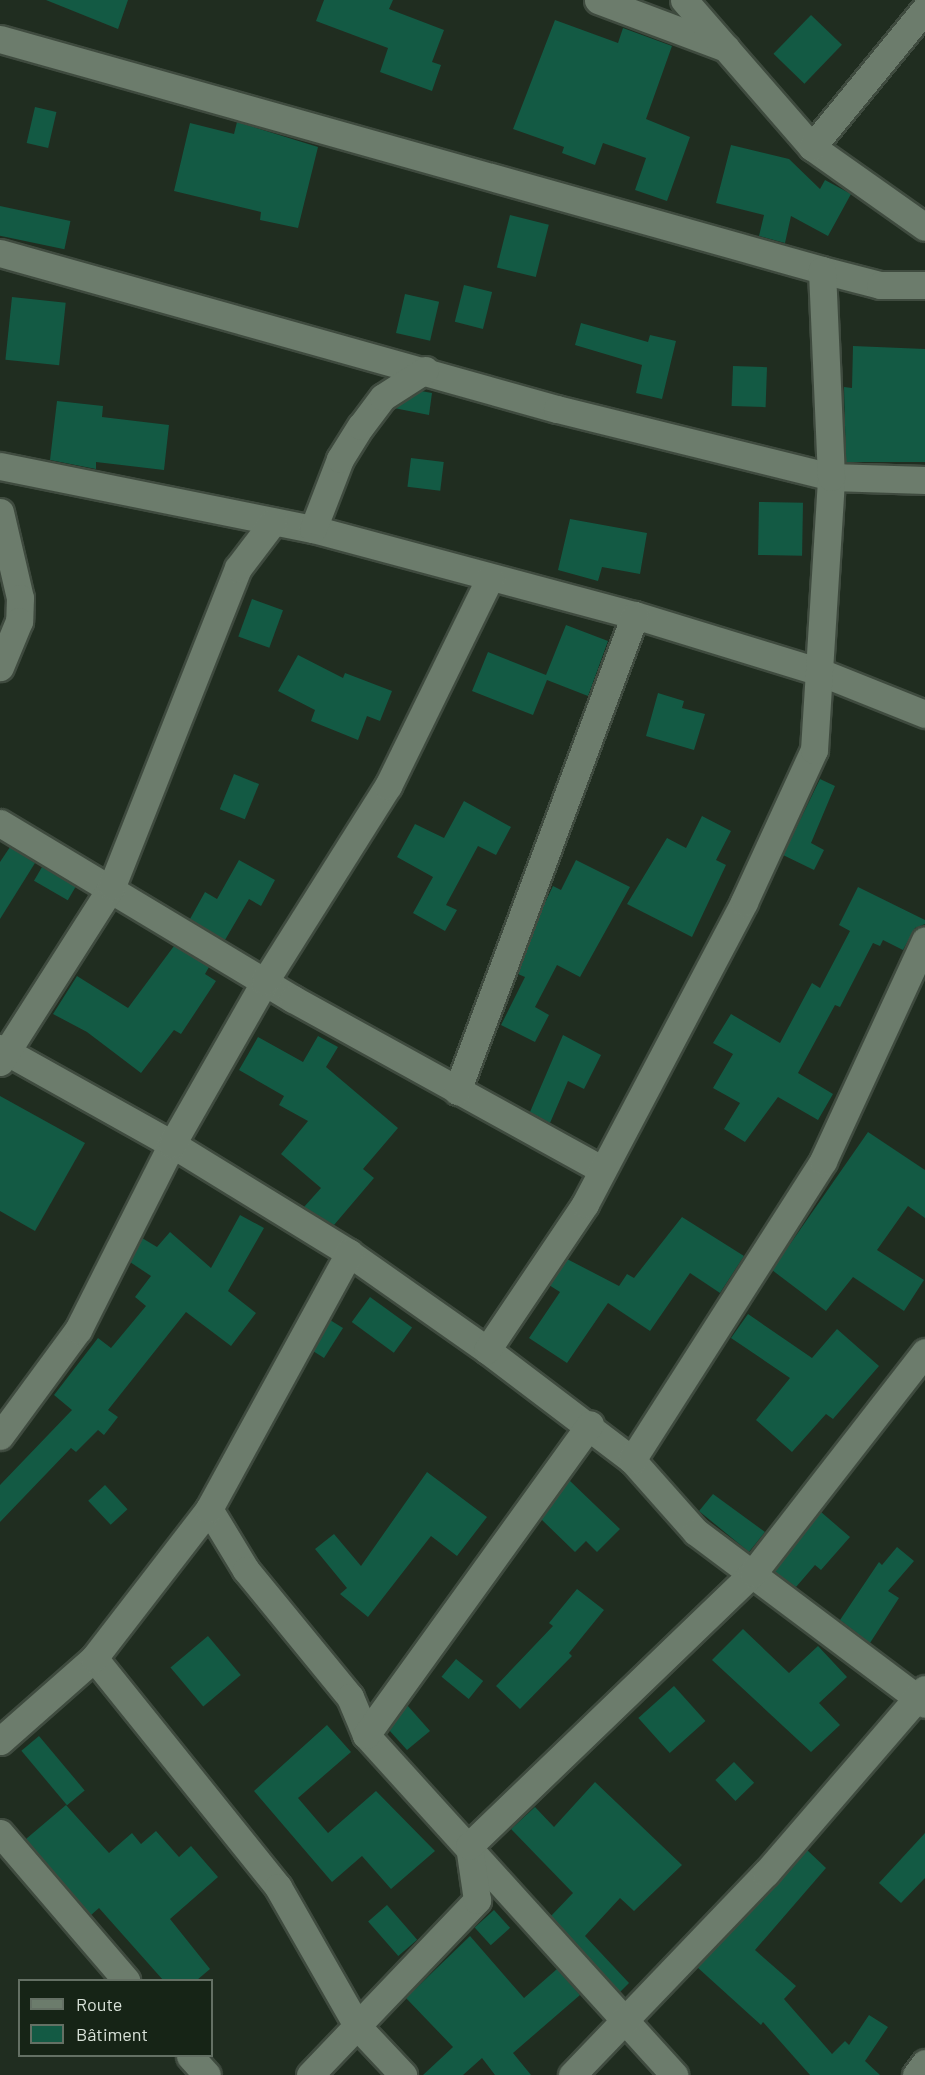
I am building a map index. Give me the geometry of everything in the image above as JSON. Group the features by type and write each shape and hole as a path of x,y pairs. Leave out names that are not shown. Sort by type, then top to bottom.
{"street":[{"path":"598,0 733,51"},
{"path":"684,0 733,51 812,147 925,227"},
{"path":"812,147 925,9"},
{"path":"0,39 822,270 880,285 925,285"},
{"path":"0,253 425,370 557,409 831,477 925,480"},
{"path":"487,1350 585,1204 744,902 814,750 831,477 822,270"},
{"path":"313,529 340,459 361,426 383,397 425,370"},
{"path":"0,466 313,529 635,615 820,672 925,714"},
{"path":"0,512 20,598 19,621 0,667"},
{"path":"273,522 238,568 112,886 2,1054 172,1144 349,1253 590,1424 632,1460 696,1532 923,1697 766,1873 572,2075"},
{"path":"0,1436 78,1330 172,1144 265,981 388,786 490,578"},
{"path":"457,1091 635,615"},
{"path":"0,823 112,886 265,981 457,1091 602,1168"},
{"path":"632,1460 823,1161 925,940"},
{"path":"0,1741 94,1658 209,1509 349,1253"},
{"path":"469,1846 753,1573 925,1352"},
{"path":"366,1736 590,1424"},
{"path":"209,1509 246,1570 350,1697 366,1736 469,1846 622,2022 674,2075"},
{"path":"94,1658 278,1887 358,2027 403,2075"},
{"path":"0,1833 125,1979"},
{"path":"310,2075 477,1900 469,1846"},
{"path":"192,2057 207,2075"},
{"path":"916,2075 925,2063"}],"building":[{"path":"46,0 128,0 118,29"},
{"path":"324,0 393,0 389,9 444,30 432,62 441,65 432,91 380,72 388,48 316,21"},
{"path":"811,15 842,45 804,84 773,54"},
{"path":"555,20 618,43 623,28 672,46 646,119 690,137 667,201 635,190 646,158 603,143 595,165 562,153 564,147 513,129"},
{"path":"35,107 56,112 48,148 27,143"},
{"path":"237,122 318,147 298,228 260,220 261,212 174,191 190,123 234,134"},
{"path":"731,145 789,159 820,189 825,180 851,194 828,236 791,216 785,243 759,236 764,215 716,203"},
{"path":"0,206 70,221 64,249 0,236"},
{"path":"510,215 549,225 536,277 497,267"},
{"path":"464,285 492,292 483,329 455,322"},
{"path":"405,294 439,302 430,341 396,333"},
{"path":"12,297 66,303 59,365 5,360"},
{"path":"581,323 648,342 650,335 676,341 662,399 636,393 642,365 575,345"},
{"path":"853,346 925,349 925,462 846,462 844,387 852,388"},
{"path":"733,366 767,367 766,407 732,406"},
{"path":"421,391 432,393 429,415 394,408"},
{"path":"57,401 103,406 102,417 169,425 164,470 96,462 96,469 50,460"},
{"path":"411,458 444,462 440,491 407,487"},
{"path":"759,502 803,503 802,556 758,555"},
{"path":"570,519 647,533 640,574 602,567 598,581 558,570"},
{"path":"252,599 283,610 269,648 238,637"},
{"path":"566,625 608,641 588,696 547,680 533,715 472,691 488,652 546,675"},
{"path":"298,655 343,678 345,673 392,691 380,721 367,716 358,740 311,721 315,710 278,691"},
{"path":"658,693 684,701 682,708 705,714 694,750 646,736"},
{"path":"234,774 259,784 245,819 220,809"},
{"path":"820,779 835,786 811,843 824,850 814,870 783,855"},
{"path":"464,801 511,827 496,855 478,846 446,905 457,910 445,931 413,913 433,877 397,857 415,824 444,838"},
{"path":"702,816 731,831 716,860 726,865 692,937 627,904 667,838 686,848"},
{"path":"10,847 35,863 0,919 0,862"},
{"path":"239,860 275,880 261,906 249,899 225,940 190,919 205,892 217,899"},
{"path":"576,860 630,887 580,977 557,965 535,1007 549,1015 535,1042 501,1025 525,977 518,974 542,909 553,886 561,890"},
{"path":"42,867 76,886 68,900 34,881"},
{"path":"858,887 925,920 925,924 915,928 903,950 883,940 880,946 873,943 840,1007 835,1005 798,1073 833,1094 818,1120 778,1097 745,1142 724,1129 740,1103 713,1088 733,1054 713,1043 731,1014 780,1043 812,983 820,988 850,931 839,925"},
{"path":"174,946 209,967 205,974 216,981 181,1034 174,1030 141,1073 87,1032 53,1014 77,976 128,1008"},
{"path":"563,1035 601,1055 584,1089 568,1081 550,1123 530,1112"},
{"path":"318,1036 338,1047 326,1067 398,1128 363,1169 374,1178 334,1225 304,1207 321,1188 281,1154 308,1121 279,1105 284,1096 239,1070 258,1037 303,1062"},
{"path":"0,1096 85,1143 35,1231 0,1211"},
{"path":"868,1132 925,1170 925,1218 908,1206 877,1250 924,1280 904,1311 853,1277 826,1311 772,1270"},
{"path":"240,1215 264,1228 228,1291 256,1313 231,1346 186,1312 108,1410 118,1417 104,1435 98,1430 76,1452 71,1448 0,1522 0,1485 72,1410 54,1395 98,1338 111,1348 146,1306 135,1297 151,1276 130,1262 142,1238 157,1247 170,1232 211,1268"},
{"path":"682,1217 744,1256 720,1293 690,1273 650,1331 608,1303 567,1363 529,1338 560,1292 549,1285 567,1259 619,1286 627,1274 634,1278"},
{"path":"370,1297 412,1328 394,1353 352,1322"},
{"path":"748,1314 812,1358 837,1329 879,1366 833,1419 826,1414 792,1452 756,1420 790,1378 731,1338"},
{"path":"330,1320 343,1328 324,1358 313,1351"},
{"path":"427,1472 487,1517 457,1556 431,1536 368,1617 340,1594 347,1588 315,1549 334,1534 361,1566"},
{"path":"569,1480 620,1529 597,1552 586,1541 575,1552 541,1519"},
{"path":"105,1485 128,1509 111,1525 88,1501"},
{"path":"713,1494 765,1532 749,1552 699,1511"},
{"path":"821,1512 850,1537 821,1570 815,1565 796,1587 774,1571"},
{"path":"897,1547 914,1561 888,1591 899,1598 870,1643 840,1620 879,1562 882,1565"},
{"path":"577,1589 604,1610 569,1653 572,1656 520,1709 496,1686 553,1626 549,1623"},
{"path":"743,1629 789,1673 818,1646 847,1677 819,1703 840,1725 811,1752 712,1660"},
{"path":"208,1636 241,1675 203,1707 170,1667"},
{"path":"456,1659 483,1681 469,1699 442,1677"},
{"path":"674,1686 705,1721 670,1753 638,1718"},
{"path":"407,1705 430,1731 407,1750 389,1730"},
{"path":"327,1725 351,1752 298,1798 328,1833 376,1791 435,1851 391,1889 362,1856 332,1882 254,1791"},
{"path":"39,1736 85,1790 67,1805 21,1751"},
{"path":"734,1762 754,1783 735,1801 715,1780"},
{"path":"595,1782 682,1865 634,1911 620,1898 585,1936 629,1983 620,1992 551,1916 573,1893 511,1829 535,1807 554,1827"},
{"path":"66,1805 109,1853 132,1833 141,1844 156,1831 179,1857 191,1846 218,1877 170,1919 210,1969 198,1979 162,1979 99,1908 91,1915 26,1839"},
{"path":"925,1833 925,1878 901,1903 879,1883"},
{"path":"807,1850 826,1868 755,1950 796,1986 784,1999 832,2054 845,2041 849,2045 869,2015 888,2027 865,2061 880,2075 810,2075 763,2022 761,2025 697,1967"},
{"path":"387,1905 417,1940 398,1956 368,1921"},
{"path":"494,1910 510,1928 491,1945 475,1927"},
{"path":"470,1936 524,1998 557,1969 580,1995 513,2053 531,2075 495,2075 482,2058 463,2075 423,2075 453,2047 406,1998"}]}
